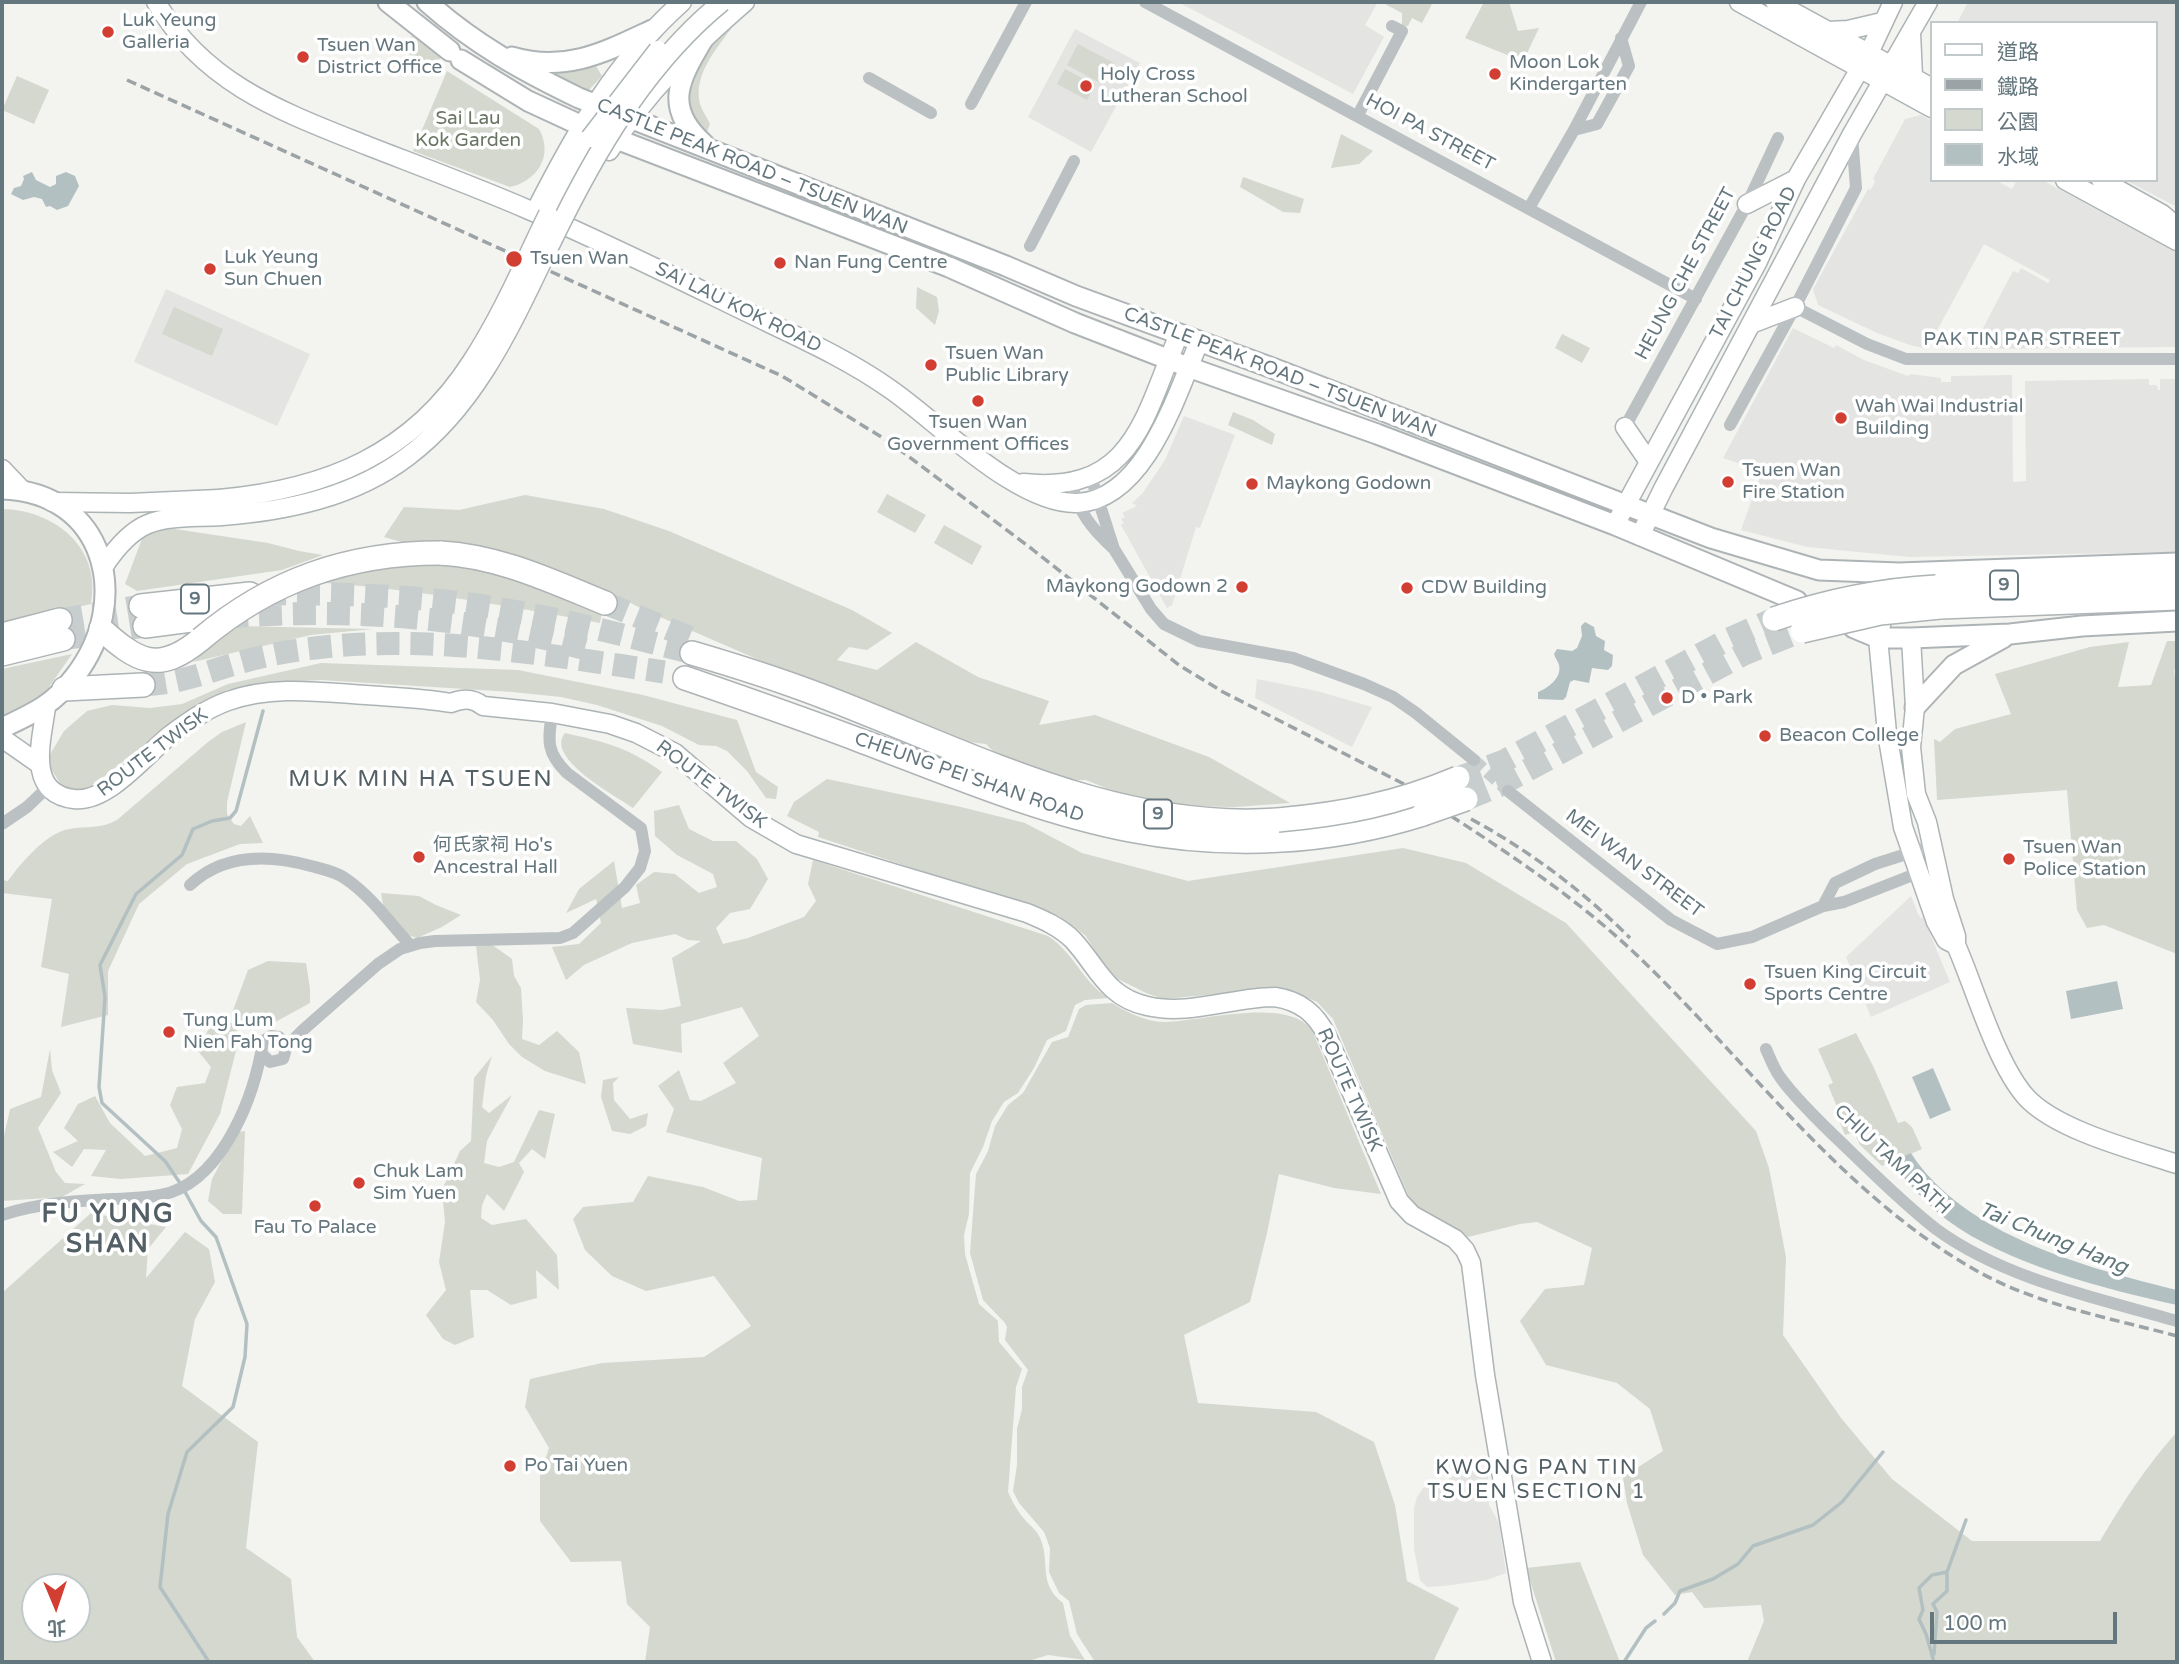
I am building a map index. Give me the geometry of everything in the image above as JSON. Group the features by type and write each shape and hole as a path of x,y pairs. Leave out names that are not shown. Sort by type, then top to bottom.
{"highway":[{"path":"101,629 123,649 147,660 177,656 248,605 315,572 371,557 440,553 477,556 506,564 605,603"},
{"name":"9","path":"1802,631 1861,616 1910,609 2072,593 2177,578"},
{"name":"9","path":"1774,619 1831,602 1895,590 2177,598"},
{"name":"9","path":"215,617 143,616 250,594"},
{"path":"2,635 61,629 2,654"},
{"name":"CHEUNG PEI SHAN ROAD","path":"685,678 1034,804 1112,826 1154,834 1227,842 1321,837 1399,821 1462,788 1413,796 1357,810 1278,820 1228,821 1169,816 1076,794 694,647"},
{"path":"64,689 144,685"}],"main road":[{"name":"SAI LAU KOK ROAD","path":"156,2 186,44 251,96 326,129 535,212 806,340 892,390 991,469 1039,496 1076,503 1099,498 1142,464 1199,342"},
{"name":"CASTLE PEAK ROAD – TSUEN WAN","path":"388,2 456,56 528,101 580,125 949,267 1075,323 1188,367 1377,434 1615,525 1797,601"},
{"name":"CASTLE PEAK ROAD – TSUEN WAN","path":"427,2 488,50 524,71 594,104 1076,296 1728,544 1819,570 1925,575 2177,564"},
{"path":"104,566 122,541 143,525 221,508 332,476 384,450 431,412 454,387 481,348 548,214 590,138 641,69 674,31 705,2"},
{"path":"52,502 273,510 326,498 354,488 407,457 467,396 503,341 568,210 609,135 682,38 722,2"},
{"path":"568,228 631,119 665,77 705,36 745,2"},
{"path":"1739,2 1839,39 1882,22"},
{"path":"1775,2 1839,39 1864,61 1878,88 1909,85 1930,88"},
{"name":"TAI CHUNG ROAD","path":"1615,525 1757,263 1796,179 1864,61 1893,2"},
{"name":"TAI CHUNG ROAD","path":"1640,536 1852,134 1928,2"},
{"path":"535,212 580,125 594,104 652,30 676,8"},
{"path":"676,8 672,21 689,37 705,36"},
{"path":"488,50 522,60 556,64 607,51 652,30"},
{"path":"1909,85 1911,33"},
{"path":"705,36 686,68 677,97 682,118 690,130 710,149"},
{"path":"1864,61 1891,65 1930,106"},
{"path":"1747,204 1796,179"},
{"path":"2069,182 2177,241"},
{"path":"2105,182 2169,217 2177,227"},
{"path":"1751,324 1788,310"},
{"name":"SAI LAU KOK ROAD","path":"1017,482 1048,485 1072,483 1111,466 1133,440 1179,334"},
{"path":"1625,427 1649,462"},
{"path":"2,468 23,491"},
{"path":"2,489 23,491 52,502 81,523 92,538 104,566 105,603 101,629 87,659 64,689 46,707 2,728"},
{"path":"1819,570 1852,588"},
{"path":"1854,628 1885,629 1911,638 2011,634 2082,626 2177,621"},
{"path":"1885,629 1889,748 1903,827 1921,849 1944,899 1956,936 1956,945 2012,1078 2027,1098 2043,1111 2084,1132 2177,1164"},
{"path":"1915,708 1954,665 2011,634"},
{"path":"1911,638 1915,708 1911,747 1916,794 1927,822 1918,873 1945,940 1956,945"},
{"name":"ROUTE TWISK","path":"48,787 61,796 72,799 93,797 112,786 200,713 259,693 294,690 451,703 460,699 476,700 483,706 552,713 610,724 658,743 683,759 751,818 796,844 1044,920 1072,940 1111,988 1138,1004 1173,1009 1275,998 1297,1003 1314,1015 1327,1037 1395,1195 1412,1215 1455,1239 1468,1257 1523,1602 1542,1662"},
{"path":"46,707 39,764 48,787"},
{"path":"2,738 39,764"}],"street":[{"path":"971,104 1026,2"},
{"name":"HOI PA STREET","path":"1145,2 1696,299"},
{"path":"1529,208 1574,130 1641,2"},
{"path":"1358,115 1402,31 1392,26"},
{"path":"1574,130 1597,124 1629,66 1621,38"},
{"path":"869,78 931,113"},
{"path":"1730,425 1788,310 1856,188 1852,134"},
{"name":"HEUNG CHE STREET","path":"1625,427 1747,204 1778,138"},
{"path":"1030,246 1074,161"},
{"name":"PAK TIN PAR STREET","path":"1788,310 1906,359 2177,359"},
{"path":"1091,477 1114,549"},
{"path":"1072,483 1076,503 1095,531 1114,549 1151,609 1171,628 1199,641 1293,658 1364,684 1416,713 1474,760"},
{"path":"285,1043 384,958 410,945 569,936 625,887 640,868 645,851 641,828 557,763 549,743 552,713"},
{"path":"2,824 27,807 48,787"},
{"name":"MEI WAN STREET","path":"1508,791 1671,920 1717,944 1752,937 1824,906 1844,902 1918,873"},
{"path":"1824,906 1835,883 1868,867 1921,849"},
{"path":"190,885 202,874 239,859 264,858 300,863 345,877 410,945"},
{"path":"2,1215 38,1205 159,1195 182,1187 202,1173 230,1138 256,1078 261,1044 267,1038 275,1036 285,1043"},
{"path":"256,1078 286,1055 285,1043"},
{"name":"CHIU TAM PATH","path":"1766,1049 1780,1077 1821,1123 1896,1196 1937,1229 1969,1250 2054,1286 2177,1321"},
{"path":"261,1053 266,1060 275,1062"}],"shaded area":[{"path":"1178,2 1378,2 1365,25 1384,37 1353,94"},
{"path":"1968,2 2177,2 2177,207 2129,182 2158,182 2158,21 1958,21"},
{"name":"Holy Cross Lutheran School","path":"1075,29 1140,63 1091,152 1028,117"},
{"path":"1921,115 1930,120 1930,182 1999,182 2012,189 2016,182 2046,182 2177,253 2177,347 1972,349 2013,271 2018,273 2021,268 2048,283 2050,280 1984,244 1927,349 1877,333 1818,305 1813,289 1868,189 1873,186 1873,179 1905,119"},
{"path":"166,289 310,354 277,426 134,362"},
{"path":"1793,328 1834,348 1836,345 1864,360 1908,376 1910,374 1941,378 1941,382 1951,382 1951,376 2012,375 2013,482 2026,481 2025,381 2149,379 2149,385 2157,385 2160,390 2160,379 2177,379 2177,552 1909,557 1807,547 1741,530 1762,471 1723,458"},
{"path":"1184,416 1235,435 1200,528 1196,527 1172,605 1167,608 1121,525 1124,523 1121,519 1125,517 1122,513 1137,506 1132,503 1142,494 1165,460"},
{"path":"1257,679 1317,691 1372,707 1352,747 1255,698"},
{"path":"1911,896 1918,914 1923,917 1950,982 1871,1017 1846,957"},
{"path":"1479,1469 1489,1471 1489,1505 1499,1523 1506,1573 1487,1580 1427,1587 1420,1580 1414,1549 1414,1508 1417,1497 1423,1488 1434,1483 1459,1473"}],"green space":[{"path":"1381,2 1433,2 1422,23 1412,18 1408,26 1402,26 1402,13"},
{"path":"1484,2 1509,2 1518,31 1539,28 1522,64 1465,38"},
{"path":"738,19 710,58 700,81 700,104 710,124 706,134 685,109 690,71 724,31"},
{"path":"412,36 442,56 435,65 397,49"},
{"path":"1078,44 1114,63 1102,84 1067,65"},
{"path":"595,64 602,76 587,92 549,75"},
{"path":"1065,69 1095,85 1087,100 1057,84"},
{"name":"Sai Lau Kok Garden","path":"447,71 539,129 545,149 544,158 528,179 510,187 413,151"},
{"path":"17,76 49,90 34,124 2,110"},
{"path":"1341,134 1373,151 1359,164 1331,168"},
{"path":"1243,177 1304,199 1300,213 1283,212 1240,187"},
{"path":"917,287 937,297 939,311 935,325 916,308"},
{"path":"174,307 223,329 212,356 162,334"},
{"path":"1562,334 1590,348 1582,363 1555,348"},
{"path":"1233,412 1253,420 1275,434 1272,445 1228,425"},
{"path":"887,494 926,515 915,533 877,512"},
{"path":"525,495 604,509 669,531 852,610 892,633 867,650 849,647 837,660 877,670 916,642 978,677 1049,701 1039,725 1095,715 1209,757 1290,803 1235,807 1179,806 1137,801 1086,780 1063,780 999,757 986,744 959,741 934,728 906,728 805,680 644,610 601,587 469,547 405,543 384,537 404,507 459,510"},
{"path":"2,509 40,516 70,536 82,550 89,566 93,584 91,604 2,624"},
{"path":"944,525 982,546 972,565 934,543"},
{"path":"168,528 268,543 323,555 282,570 137,591 125,584 143,536"},
{"path":"401,565 483,569 603,606 600,623 422,593 314,582 338,574"},
{"path":"234,626 373,629 311,635 193,662"},
{"path":"2167,641 2177,641 2177,670 2174,670 2177,692 2177,954 2104,925 2087,928 2077,910 2067,790 1937,800 1934,739 1940,742 1955,729 2011,714 1995,674 2090,647 2129,642 2118,687 2151,685"},
{"path":"72,654 45,693 31,706 2,721 2,669"},
{"path":"321,663 518,670 643,695 737,720 756,772 778,787 776,799 766,798 747,771 727,751 716,746 699,745 662,726 597,705 561,697 512,692 321,680 262,683 227,690 180,717 87,790 63,788 46,761 64,731 87,711 112,705 150,708 182,704 228,684"},
{"path":"246,722 227,802 227,814 234,824 241,826 250,816 263,843 240,844 187,864 139,904 108,971 108,1015 61,1027 69,974 41,967 52,899 2,893 2,880 8,881 35,850 52,836 69,829 100,826 117,820 208,742 222,732"},
{"path":"565,733 616,747 662,772 633,808 598,786 573,765 564,754 561,743"},
{"path":"827,779 1025,823 1082,853 1188,881 1403,848 1466,863 1566,923 1756,1131 1769,1168 1786,1257 1783,1335 1841,1418 1892,1479 1972,1541 2100,1541 2136,1484 2177,1432 2177,1662 1747,1662 1764,1621 1761,1605 1704,1608 1692,1592 1675,1595 1643,1555 1627,1503 1623,1477 1663,1451 1650,1409 1617,1383 1546,1365 1520,1321 1545,1289 1584,1285 1592,1248 1537,1222 1468,1237 1422,1214 1409,1197 1333,1019 1317,1002 1296,993 1262,990 1163,999 1146,993 1118,979 1104,965 1085,935 1059,916 818,837 819,832 787,816 794,802"},
{"path":"679,805 689,829 713,841 736,841 757,859 768,879 750,909 730,913 716,928 723,944 748,938 804,917 816,901 808,884 813,860 1048,936 1108,998 1085,1000 1075,1005 1066,1031 1047,1040 1018,1093 1004,1102 992,1121 970,1173 969,1214 964,1235 965,1254 979,1304 998,1321 999,1342 1022,1369 1016,1387 1008,1492 1018,1511 1040,1538 1047,1580 1050,1588 1063,1603 1070,1636 1085,1660 1048,1655 1025,1662 645,1662 650,1627 627,1604 621,1561 571,1562 540,1521 540,1476 549,1448 525,1407 530,1379 602,1363 704,1357 751,1326 714,1276 646,1291 612,1276 585,1250 573,1219 583,1207 633,1202 648,1176 703,1187 739,1201 757,1200 762,1158 666,1132 674,1109 658,1086 679,1070 690,1100 701,1101 736,1083 723,1063 759,1036 742,1007 681,1024 682,1053 633,1044 626,1008 662,1010 681,1006 672,958 701,941 688,940 675,934 632,943 584,965 566,980 552,947 579,944 601,923 596,899 566,913 579,889 614,861 622,908 640,903 636,885 654,872 675,874 699,893 717,887 713,874 677,855 655,836 654,811"},
{"path":"381,893 419,896 461,915 417,938 387,928"},
{"path":"491,944 512,959 514,976 521,988 522,1039 539,1045 557,1031 579,1052 586,1084 545,1071 522,1057 476,1002 480,980 476,945"},
{"path":"268,961 306,963 310,1003 266,1027 250,1027 232,1013 248,970"},
{"path":"1112,1003 1137,1016 1157,1022 1242,1013 1283,1014 1300,1020 1312,1030 1381,1194 1334,1188 1279,1174 1250,1302 1184,1335 1198,1403 1316,1412 1374,1442 1395,1505 1407,1581 1459,1608 1433,1662 1095,1662 1077,1634 1069,1601 1059,1593 1049,1572 1050,1548 1044,1532 1019,1503 1013,1491 1022,1387 1028,1370 1005,1340 1005,1323 983,1300 970,1253 976,1174 988,1151 995,1126 1008,1105 1023,1093 1052,1042 1068,1037 1079,1009 1086,1005"},
{"path":"230,1021 240,1035 220,1114 188,1174 121,1179 91,1176 106,1150 84,1149 72,1167 53,1152 78,1141 64,1128 78,1104 95,1096 110,1123 145,1156 177,1148 182,1129 170,1105 177,1087 205,1083 211,1067 198,1051 209,1028"},
{"path":"1856,1033 1898,1123 1905,1121 1912,1127 1922,1149 1882,1166 1860,1145 1854,1132 1845,1135 1828,1085 1833,1083 1818,1049"},
{"path":"50,1049 52,1070 61,1093 38,1128 56,1172 65,1183 85,1184 62,1197 2,1201 2,1138 10,1109 41,1097"},
{"path":"492,1056 482,1107 489,1113 512,1095 487,1141 484,1163 499,1167 514,1162 539,1110 555,1114 545,1159 532,1149 519,1163 524,1172 504,1211 487,1194 482,1205 481,1218 492,1225 526,1219 557,1255 559,1290 536,1270 537,1298 511,1305 487,1290 470,1290 474,1337 455,1345 443,1339 426,1315 446,1290 439,1262 445,1222 442,1190 460,1151 471,1141 474,1078"},
{"path":"619,1077 613,1083 614,1100 630,1119 648,1113 646,1126 630,1134 612,1131 601,1097 603,1080"},
{"path":"245,1131 242,1214 223,1214 208,1201 212,1179 237,1132"},
{"path":"91,1213 166,1227 148,1249 146,1278 185,1232 209,1249 215,1282 195,1319 182,1386 258,1442 246,1548 291,1579 297,1637 315,1662 2,1662 2,1293"},
{"path":"1580,1562 1620,1662 1556,1662 1526,1568"}],"water":[{"path":"32,172 36,180 50,187 56,184 56,176 66,172 75,176 79,186 68,206 57,210 46,207 42,199 34,197 23,200 11,194 14,188 21,186 23,176"},
{"path":"1585,622 1594,627 1596,636 1605,641 1604,650 1613,655 1612,666 1608,670 1592,668 1589,683 1574,680 1570,682 1563,700 1538,699 1538,692 1550,685 1558,674 1559,665 1554,654 1557,649 1572,651 1577,648 1582,636 1581,626"},
{"path":"2117,981 2123,1009 2071,1019 2066,991"},
{"path":"1933,1068 1951,1110 1930,1119 1912,1077"},
{"path":"1911,1153 1934,1182 1962,1206 1995,1227 2068,1259 2177,1290 2177,1305 2057,1273 1998,1250 1971,1236 1931,1207 1891,1162"}],"pier":[{"path":"1875,2 1951,2 1942,21 1930,21 1930,43 1909,84 1697,463 1651,437 1667,403 1664,401"}],"waterway":[{"path":"180,1183 165,1161 102,1103 99,1087 105,997 100,965 136,894 182,855 193,829 212,821 230,818 236,811 263,711"},
{"path":"184,1190 201,1221 216,1237 247,1324 245,1357 233,1407 187,1452 168,1514 160,1587 209,1662"},
{"path":"1664,1614 1675,1603 1680,1591 1713,1579 1738,1564 1753,1546 1813,1525 1842,1502 1883,1452"},
{"path":"1934,1662 1919,1619 1923,1610 1919,1588 1932,1575 1947,1572 1966,1520"},
{"path":"1934,1654 1937,1612 1933,1604 1947,1591 1947,1572"},
{"path":"1624,1662 1646,1628 1655,1621"}],"tunnel":[{"path":"263,594 371,595 477,605 585,626 692,653"},
{"path":"605,603 696,640"},
{"path":"60,620 141,606"},
{"path":"225,617 270,614 407,617 497,629 586,649"},
{"path":"1458,778 1504,761 1729,639 1774,619"},
{"path":"63,639 145,626"},
{"path":"1466,799 1498,786 1744,654 1802,631"},
{"path":"143,685 177,681 283,653 359,644 403,643 490,648 664,672"},
{"path":"1474,760 1508,791"}],"railway":[{"path":"127,80 782,376 888,441 1032,549 1179,665 1223,692 1404,784"},
{"path":"1451,816 1552,885 1623,942 1842,1168 1884,1206 1929,1240 1977,1271 2025,1293 2075,1310 2177,1336"},
{"path":"1471,819 1514,844 1555,873 1594,904 1630,938"}],"place":[{"name":"Luk Yeung Galleria","path":"108,32"},
{"name":"Tsuen Wan District Office","path":"303,57"},
{"name":"Moon Lok Kindergarten","path":"1495,74"},
{"name":"Holy Cross Lutheran School","path":"1086,86"},
{"name":"Tsuen Wan","path":"514,259"},
{"name":"Nan Fung Centre","path":"780,263"},
{"name":"Luk Yeung Sun Chuen","path":"210,269"},
{"name":"Tsuen Wan Public Library","path":"931,365"},
{"name":"Tsuen Wan Government Offices","path":"978,401"},
{"name":"Wah Wai Industrial Building","path":"1841,418"},
{"name":"Tsuen Wan Fire Station","path":"1728,482"},
{"name":"Maykong Godown","path":"1252,484"},
{"name":"Maykong Godown 2","path":"1242,587"},
{"name":"CDW Building","path":"1407,588"},
{"name":"D • Park","path":"1667,698"},
{"name":"Beacon College","path":"1765,736"},
{"name":"何氏家祠 Ho's Ancestral Hall","path":"419,857"},
{"name":"Tsuen Wan Police Station","path":"2009,859"},
{"name":"Tsuen King Circuit Sports Centre","path":"1750,984"},
{"name":"Tung Lum Nien Fah Tong","path":"169,1032"},
{"name":"Chuk Lam Sim Yuen","path":"359,1183"},
{"name":"Fau To Palace","path":"315,1206"},
{"name":"Po Tai Yuen","path":"510,1466"}],"district":[{"name":"MUK MIN HA TSUEN","path":"421,780"},
{"name":"FU YUNG SHAN","path":"108,1230"},
{"name":"KWONG PAN TIN TSUEN SECTION 1","path":"1537,1480"}],"water label":[{"name":"Tai Chung Hang","path":"2053,1239"}]}
